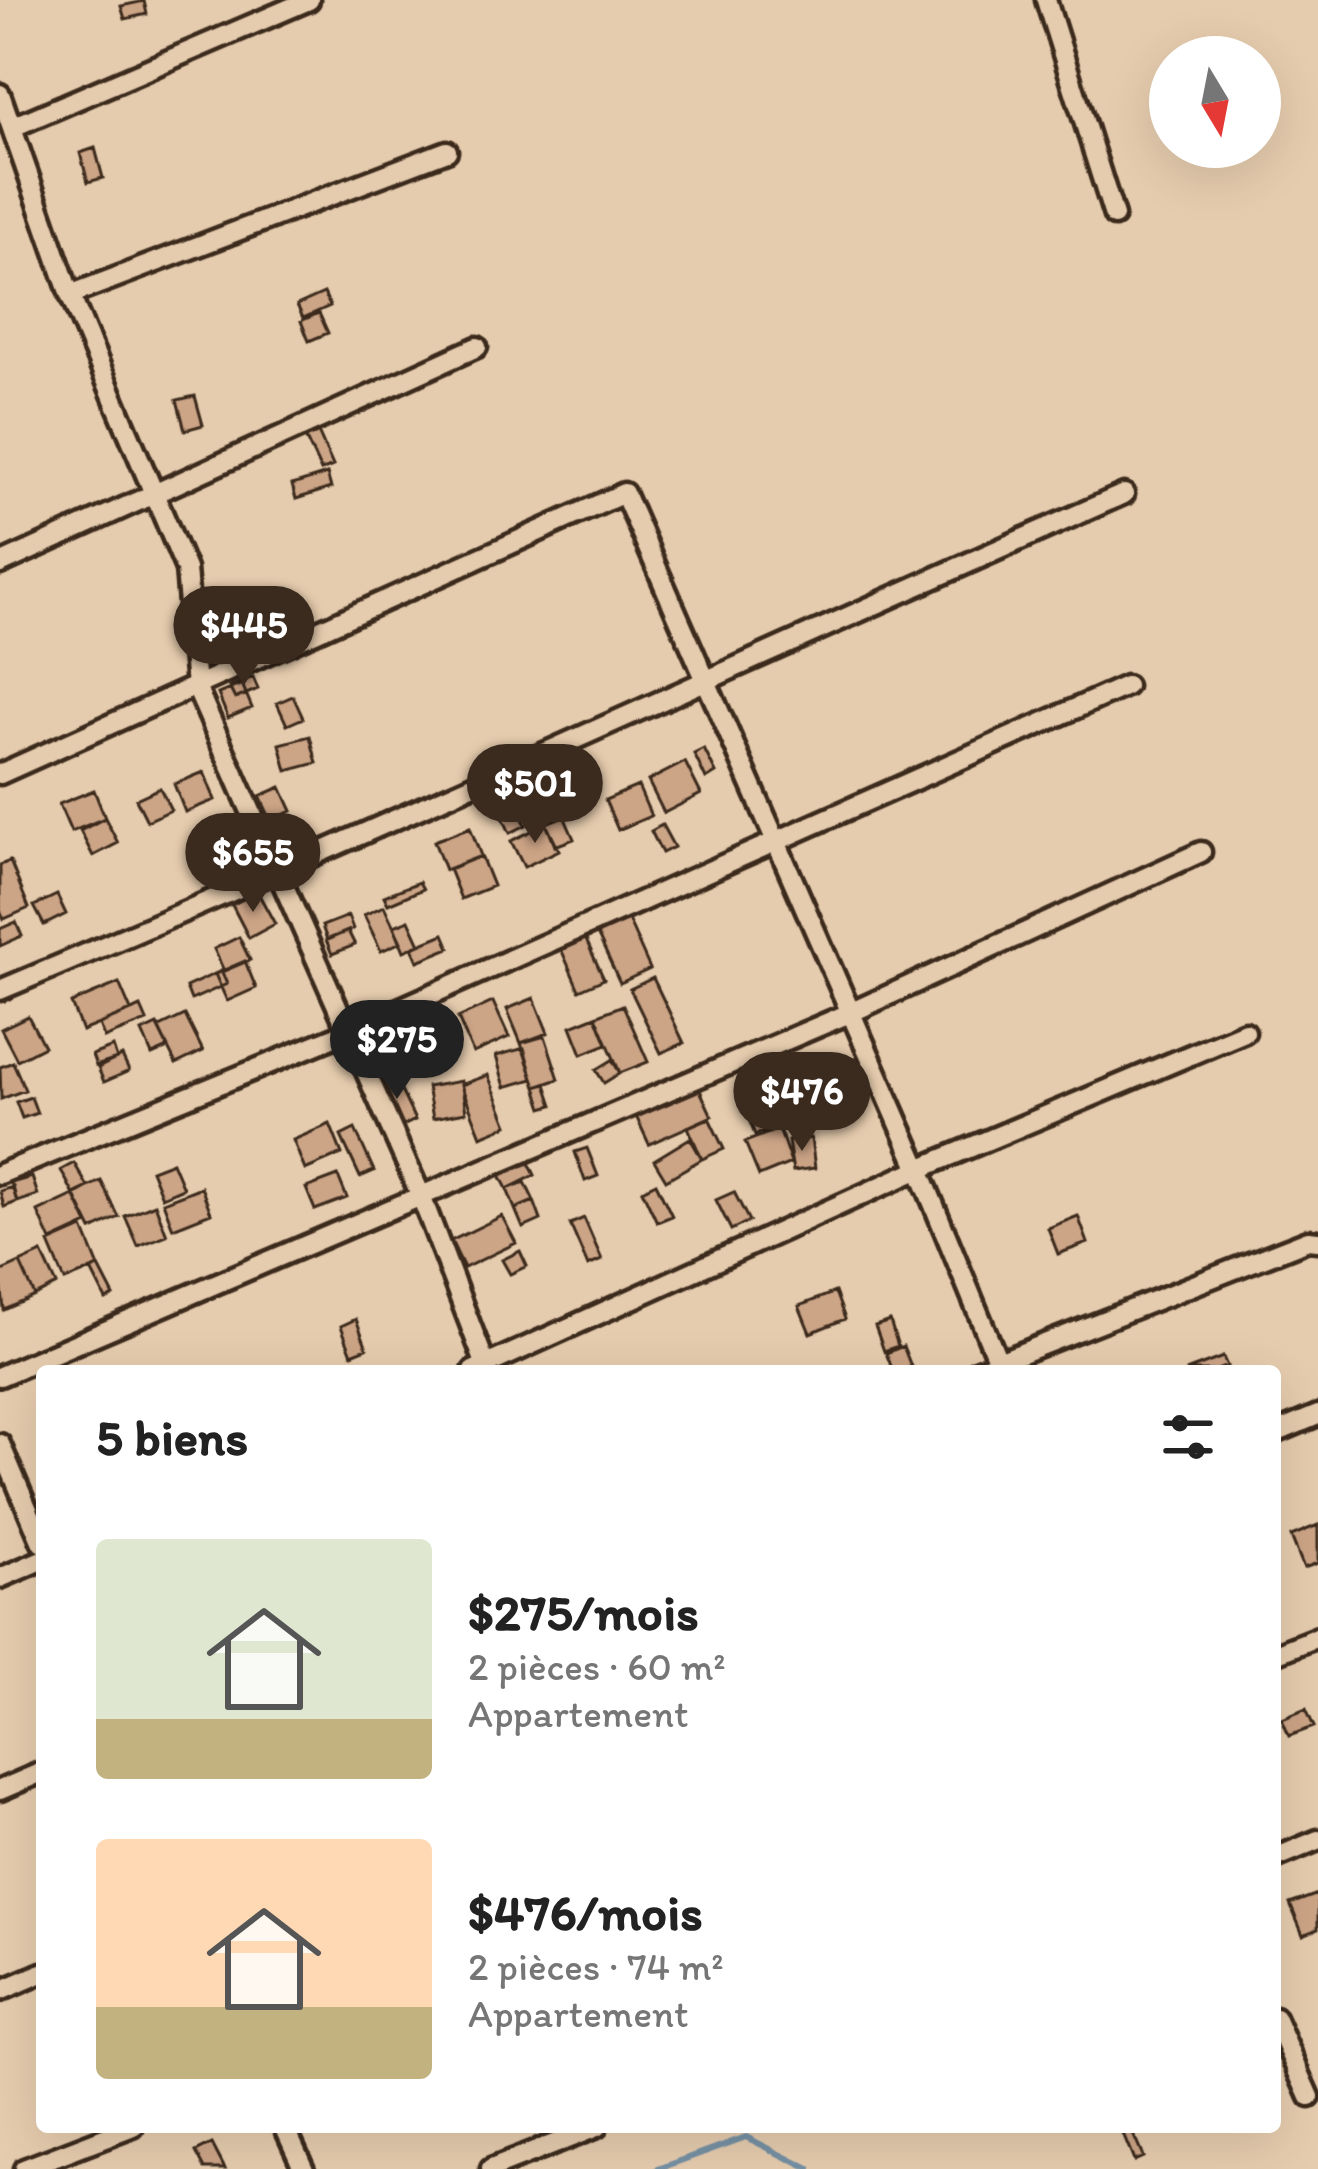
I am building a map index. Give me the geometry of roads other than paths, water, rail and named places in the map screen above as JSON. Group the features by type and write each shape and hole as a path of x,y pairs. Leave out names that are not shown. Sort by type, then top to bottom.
{"street":[{"path":"249,0 258,22"},
{"path":"13,127 310,0"},
{"path":"1046,0 1114,216"},
{"path":"0,94 70,295 186,569 196,687 422,1196 481,1365"},
{"path":"70,295 447,151"},
{"path":"0,564 477,347"},
{"path":"0,774 625,493 852,1012 1000,1365"},
{"path":"0,990 278,874 705,678 1124,494"},
{"path":"0,1174 349,1031 1126,686"},
{"path":"0,1376 852,1012 1201,852"},
{"path":"491,1365 919,1168 1245,1033"},
{"path":"1002,1365 1308,1240 1318,1241"},
{"path":"1281,1430 1318,1415"},
{"path":"0,1444 36,1529"},
{"path":"0,1578 36,1563"},
{"path":"1281,1652 1318,1637"},
{"path":"0,1790 36,1775"},
{"path":"1281,1855 1318,1840"},
{"path":"0,1991 36,1975"},
{"path":"1281,2032 1310,2097"},
{"path":"24,2169 117,2133"},
{"path":"288,2133 304,2169"},
{"path":"490,2169 582,2133"}],"waterway":[{"path":"658,2169 746,2137 810,2169"}]}
